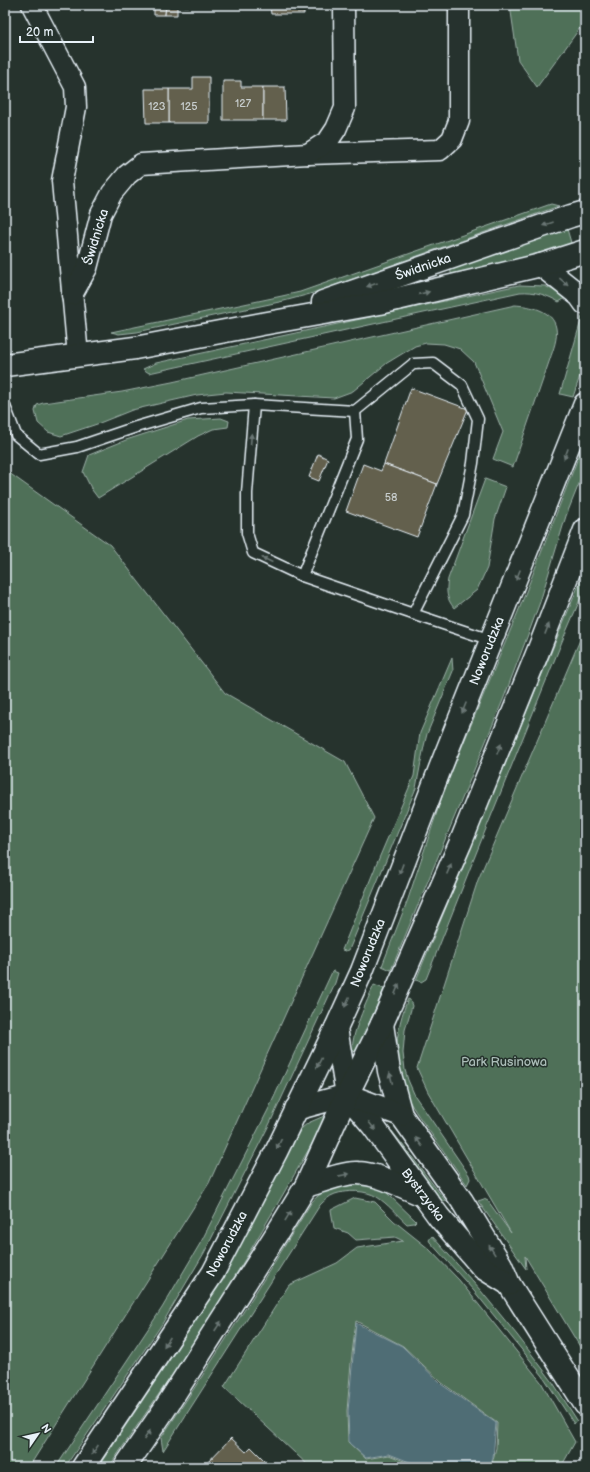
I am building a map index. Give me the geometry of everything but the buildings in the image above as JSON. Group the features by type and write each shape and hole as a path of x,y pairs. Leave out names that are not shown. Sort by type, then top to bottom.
{"main road":[{"name":"Świdnicka","path":"262,324 585,212"},
{"name":"Świdnicka","path":"5,365 135,348 380,303 541,265 585,251"},
{"path":"541,265 580,296 585,303"},
{"name":"Noworudzka","path":"83,1467 213,1273 276,1152 336,1028 364,963 585,404"},
{"path":"125,1467 194,1363 306,1186 347,1095 382,1024 463,837 585,530"},
{"name":"Bystrzycka","path":"382,1024 390,1070 401,1115 462,1201 501,1265 509,1284 585,1404"},
{"path":"336,1028 347,1095"},
{"path":"296,1109 347,1095 401,1115"},
{"name":"Bystrzycka","path":"347,1095 373,1126 423,1195 483,1268 509,1284"},
{"path":"306,1186 357,1173 378,1177 423,1195"}],"street":[{"name":"Świdnicka","path":"32,5 75,87 76,107 62,181 78,356"},
{"name":"Świdnicka","path":"308,154 328,141 336,129 344,108 344,5"},
{"name":"Świdnicka","path":"72,295 87,268 101,214 112,193 127,175 141,164 308,154 440,150 452,139 459,121 459,5"}],"lane":[{"path":"5,406 16,435 39,454 76,447 200,408 254,405 355,411 413,364 433,363 462,385 478,419 473,463 463,515 413,614"},
{"path":"254,405 247,493 246,533 253,553 302,576 491,640"},
{"path":"302,576 357,439 355,411"}],"green space":[{"path":"510,5 581,5 585,21 537,87 518,60"},
{"path":"551,204 559,206 310,294 284,301 137,332 119,334 111,332 300,292"},
{"path":"567,229 572,246 452,276 450,269 547,234"},
{"path":"519,285 545,286 567,297 559,302 541,294 520,292 149,373 143,369 156,363"},
{"path":"515,305 527,306 546,313 554,322 556,328 556,340 513,467 493,459 503,432 474,362 460,349 444,344 426,343 415,346 387,363 353,391 334,398 226,392 197,395 132,410 61,436 48,432 38,423 35,411 37,405 43,403 122,392 172,382"},
{"path":"582,317 585,319 585,361 573,397 560,394"},
{"path":"221,418 229,421 228,427 213,429 198,436 98,498 83,472 89,455 126,440 188,420"},
{"path":"585,440 585,469 566,516 540,602 503,700 391,970 382,966 408,899 446,785 520,607"},
{"path":"5,470 110,545 225,693 345,762 374,818 209,1183 29,1467 5,1467"},
{"path":"485,479 506,487 495,519 487,568 477,590 454,608 449,601 447,594 448,579"},
{"path":"585,570 585,588 426,979 421,982 416,980"},
{"name":"Park Rusinowa","path":"585,628 585,1355 525,1256 526,1269 478,1201 484,1199 488,1201 511,1233 428,1092 417,1068 478,880"},
{"path":"452,658 453,671 427,734 416,788 349,950 342,950 414,776 420,733"},
{"path":"333,971 338,973 335,983 271,1121 204,1253 162,1324 65,1467 56,1467 162,1308 201,1242 269,1108"},
{"path":"374,985 384,989 360,1045 356,1051 353,1052 356,1028"},
{"path":"408,999 410,1000 412,1006 405,1030 403,1053 408,1080 415,1096 469,1175 470,1179 467,1185 412,1106 406,1096 400,1079 397,1056 398,1032"},
{"path":"324,1116 326,1119 246,1257 196,1339 109,1467 98,1467 215,1290 296,1133 308,1123"},
{"path":"392,1131 445,1200 440,1203 390,1132"},
{"path":"361,1182 379,1188 387,1193 416,1221 414,1223 407,1224 389,1206 377,1197 367,1193 351,1191 333,1195 325,1200 320,1205 163,1451 161,1438 237,1322 311,1203 321,1193 327,1190"},
{"path":"355,1198 375,1202 394,1221 429,1249 459,1280 541,1382 575,1442 561,1467 491,1467 496,1448 497,1423 442,1383 403,1346 356,1321 347,1411 348,1442 366,1459 389,1455 414,1465 429,1467 310,1467 224,1387 289,1285 337,1263 357,1248 403,1241 395,1237 356,1240 348,1233 334,1228 331,1210"},
{"path":"432,1236 481,1291 552,1381 577,1420 574,1424 543,1376 474,1291 430,1242 429,1240"}],"water":[{"path":"356,1323 402,1346 441,1384 496,1423 493,1458 489,1467 439,1467 415,1464 389,1454 366,1458 349,1443 348,1411"}]}
